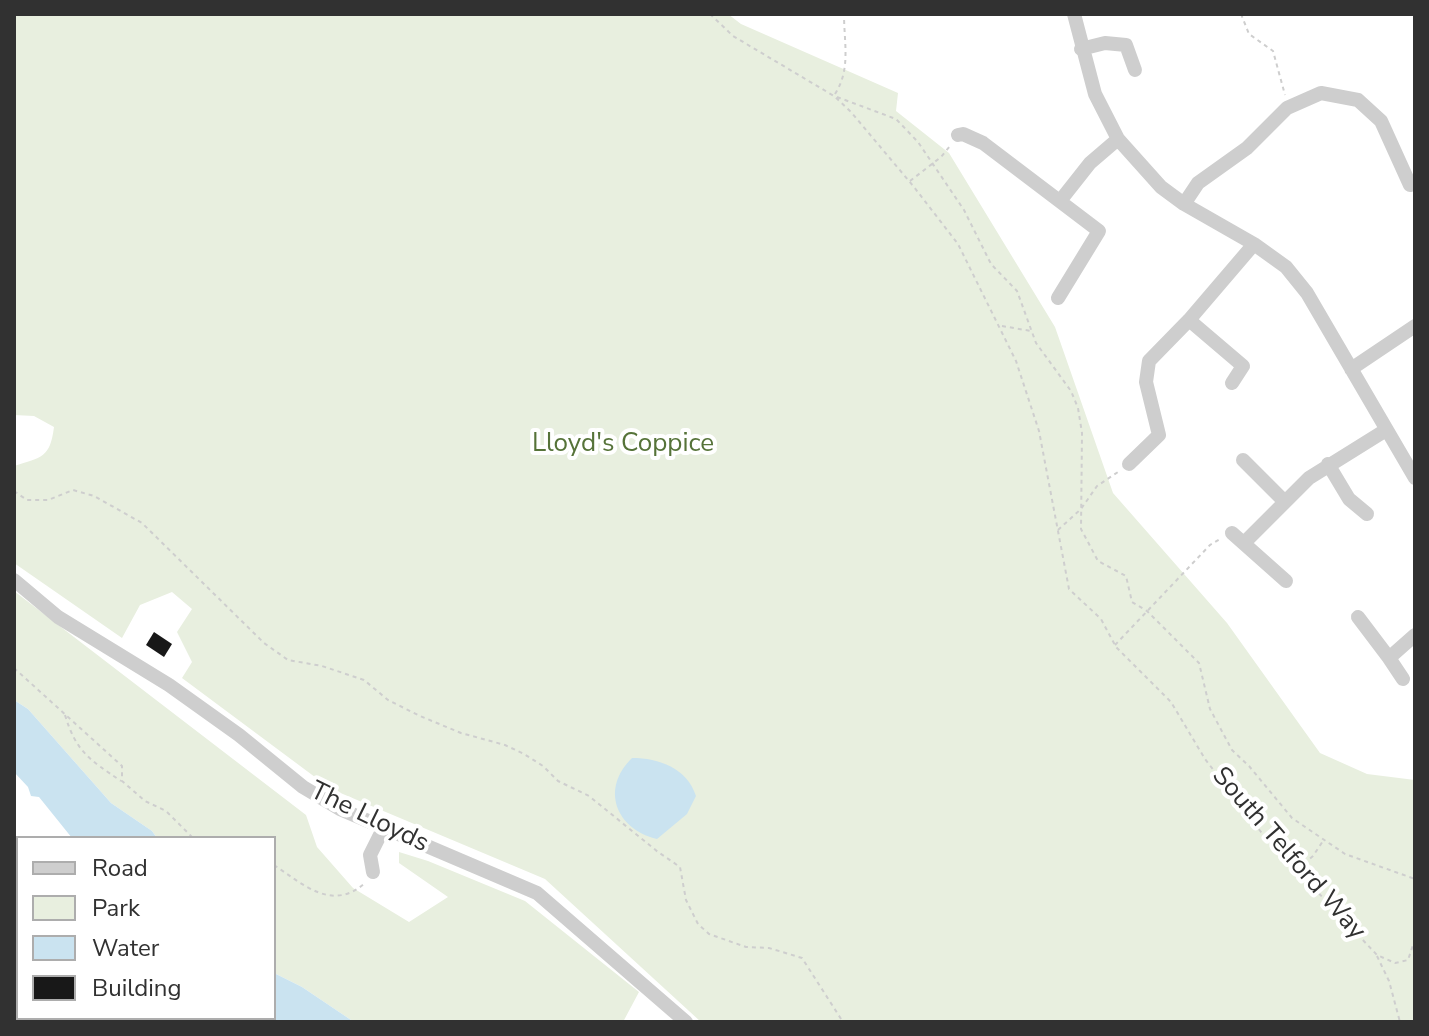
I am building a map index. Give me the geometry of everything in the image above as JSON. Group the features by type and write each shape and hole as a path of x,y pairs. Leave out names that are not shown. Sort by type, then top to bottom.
{"street":[{"path":"1074,14 1095,94 1118,139 1161,187 1286,267 1307,293 1415,478"},
{"path":"1081,49 1105,43 1126,45 1135,70"},
{"path":"1184,204 1198,183 1247,148 1287,108 1321,93 1358,100 1381,121 1410,185"},
{"path":"958,135 963,134 983,143 1099,231 1058,298"},
{"path":"1060,201 1090,163 1118,139"},
{"path":"1129,464 1159,435 1146,382 1149,361 1254,244"},
{"path":"1189,320 1243,366 1232,383"},
{"path":"1351,369 1415,326"},
{"path":"1286,581 1244,543 1284,501 1328,464 1386,430"},
{"path":"1243,460 1284,501"},
{"path":"1328,464 1349,499 1367,514"},
{"name":"The Lloyds","path":"14,580 58,617 192,701 303,787 383,829 537,893 686,1022"},
{"path":"1358,617 1403,679"},
{"path":"1389,658 1415,635"},
{"path":"373,872 370,855 383,829"}],"path":[{"name":"South Telford Way","path":"710,14 733,36 834,96 851,112 958,244 1016,361 1039,431 1069,589 1101,619 1115,645 1171,702 1205,759 1261,832 1377,955 1395,963 1408,960 1415,939"},
{"path":"844,14 846,68 844,80 834,96 896,119 918,142 964,210 991,264 1017,291 1036,343 1071,391 1078,408 1082,433 1081,529 1098,561 1126,576 1132,602 1147,611 1199,663 1210,709 1232,750 1292,818 1345,854 1415,879"},
{"path":"1241,14 1249,34 1273,51 1287,108"},
{"path":"909,182 933,163 958,135"},
{"path":"999,325 1032,331"},
{"path":"1058,530 1081,509 1097,486 1129,464"},
{"path":"14,491 27,500 48,500 73,490 94,496 142,523 264,643 288,660 322,666 364,680 388,700 420,716 461,733 505,745 543,766 558,781 589,796 680,867 686,900 698,924 709,934 746,947 769,948 802,958 843,1022"},
{"path":"1115,645 1210,545 1244,543"},
{"path":"14,668 122,766 122,781"},
{"path":"65,715 71,736 85,756 145,801 166,811 191,836"},
{"path":"1297,870 1313,856 1324,839"},
{"path":"276,866 324,896 346,896 363,885 373,872"},
{"path":"1377,955 1395,997 1400,1022"}],"green space":[{"name":"Lloyd's Coppice","path":"14,14 728,14 741,24 898,93 896,111 949,153 1055,327 1113,493 1227,623 1320,753 1367,774 1415,780 1415,1022 701,1022 545,879 331,789 182,678 192,662 177,632 192,609 172,592 140,605 122,638 14,563 14,466 43,455 50,445 54,427 34,416 14,415"},
{"path":"14,591 306,815 317,847 353,888 409,922 448,897 399,863 399,852 428,861 525,901 639,992 623,1022 354,1022 302,987 276,974 276,836 156,836 111,803 28,709 14,700"},
{"path":"14,897 16,1004 14,1003"}],"water":[{"path":"14,700 28,709 111,803 156,836 70,836 39,797 31,796 28,787 14,772"},
{"path":"632,758 671,766 686,778 696,796 687,814 657,839 631,826 617,806 617,782"},
{"path":"276,974 302,987 354,1022 260,1020 276,1020"}],"building":[{"path":"154,632 172,644 164,657 146,645"}]}
